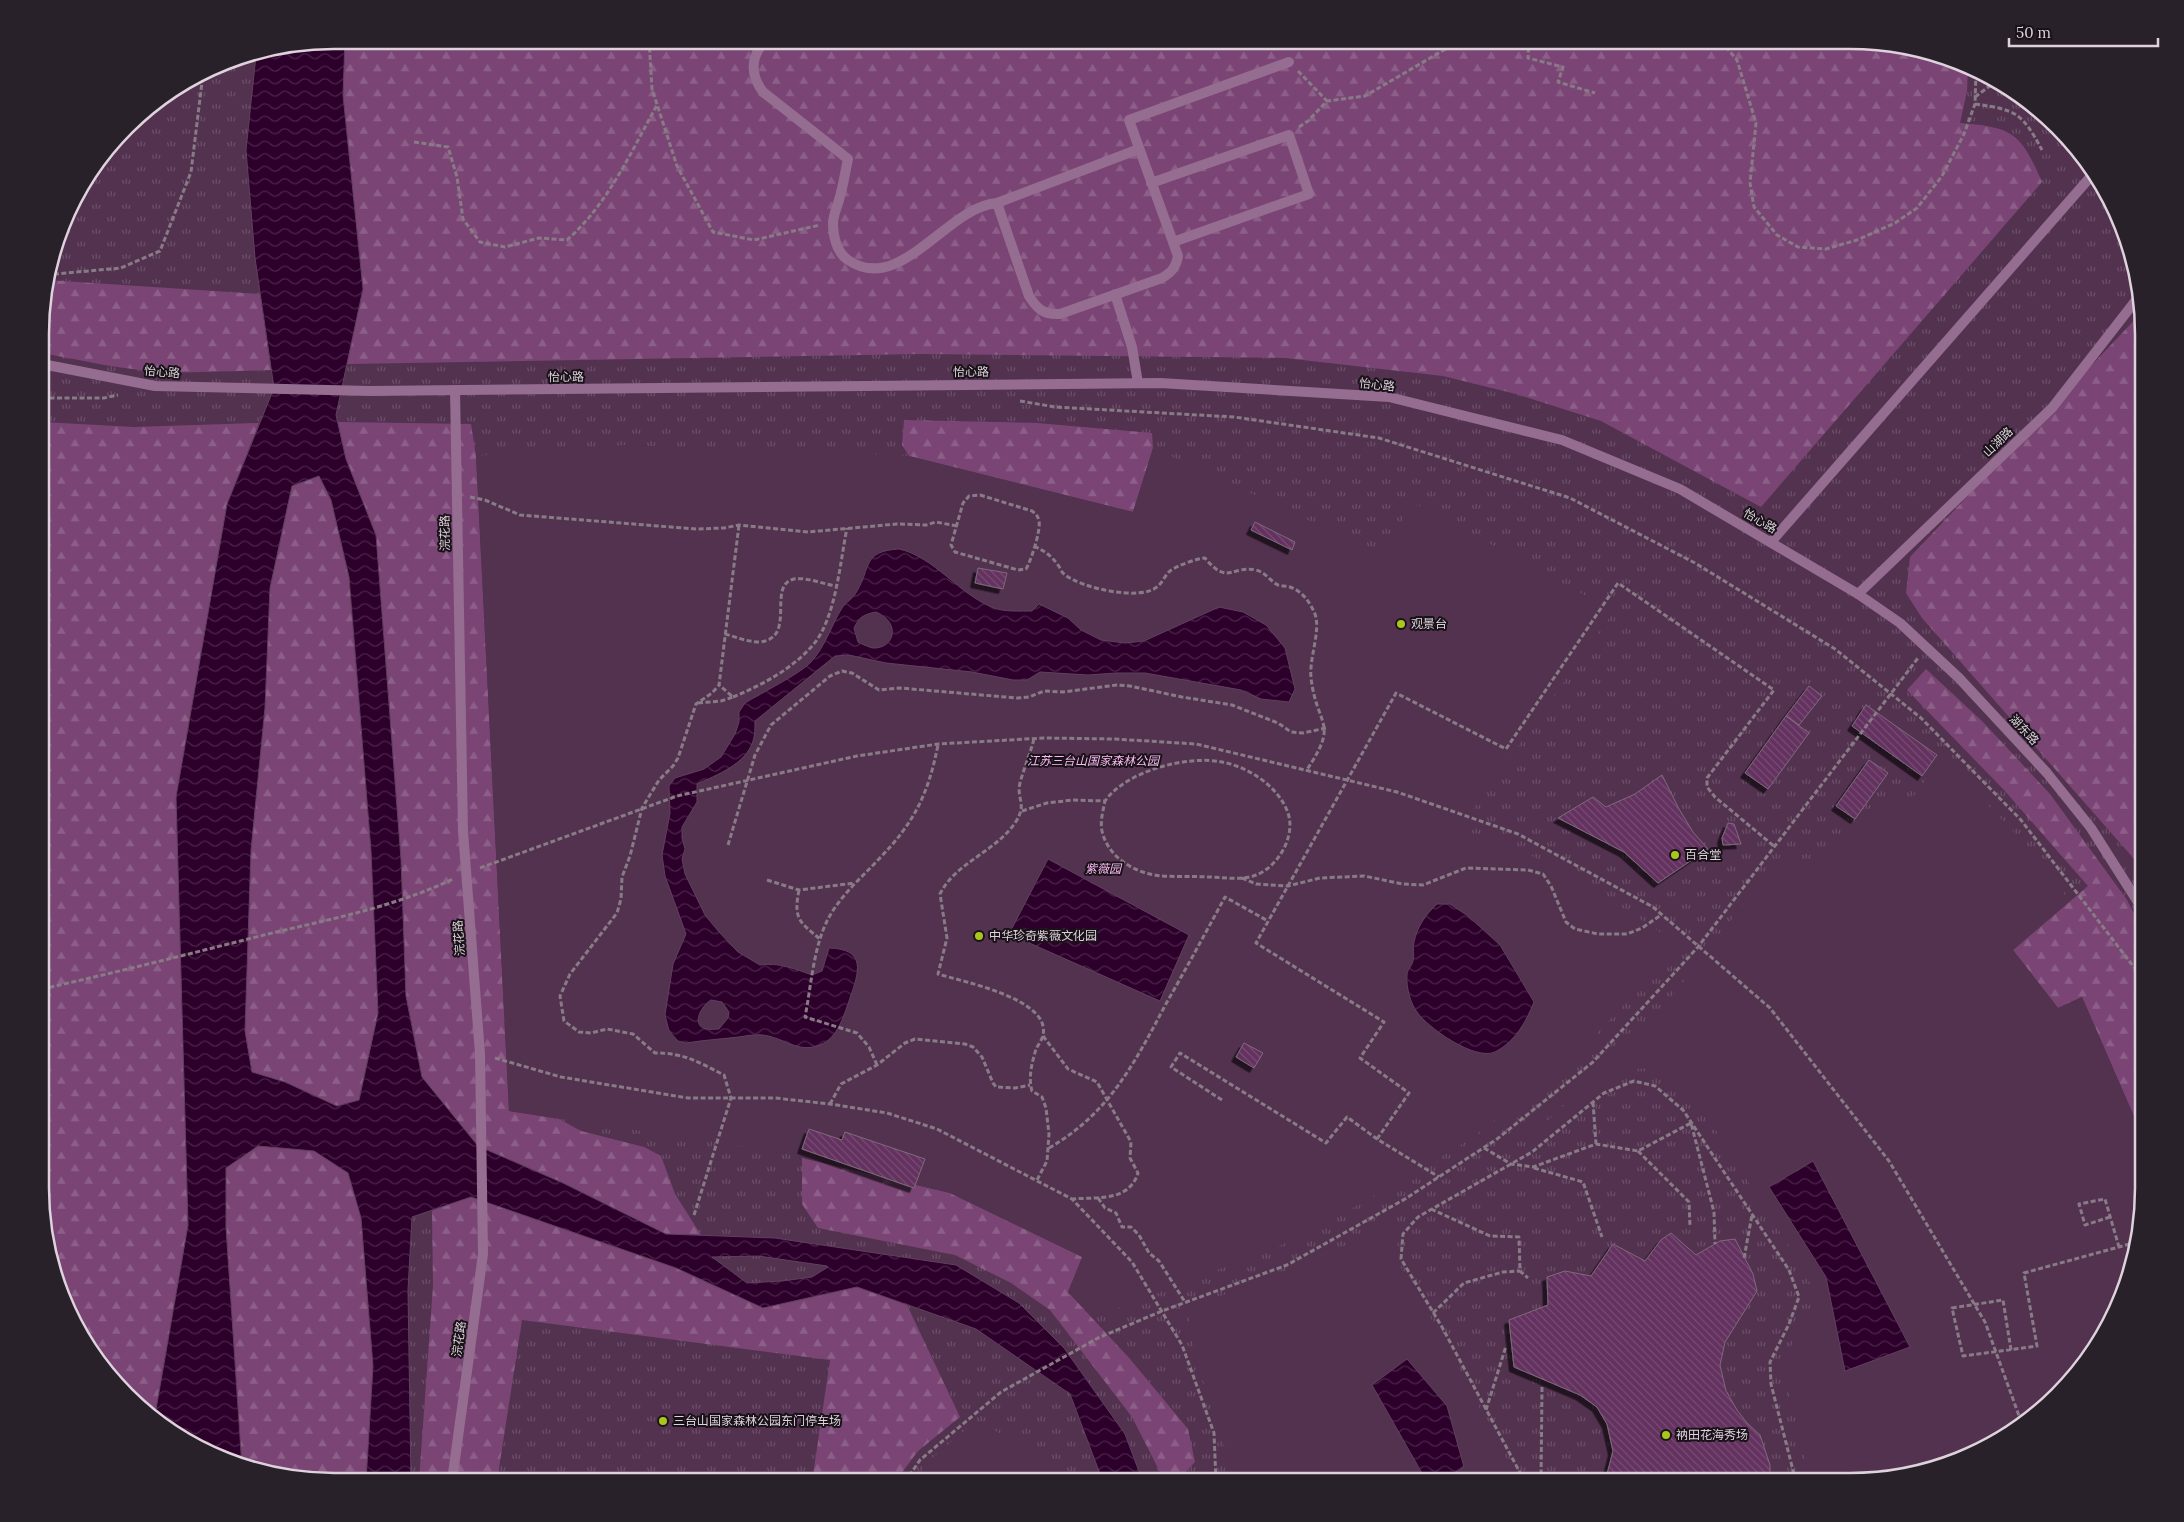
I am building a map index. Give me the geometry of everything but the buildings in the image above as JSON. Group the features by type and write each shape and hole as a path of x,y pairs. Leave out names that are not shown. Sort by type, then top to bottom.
{"street":[{"path":"759,49 752,69 758,86 763,92 848,159 833,222 837,248 853,264 863,267 882,268 900,262 978,207 997,203 1140,149"},
{"path":"997,203 1024,286 1035,305 1042,312 1060,314 1162,278 1171,272 1176,265 1178,256 1129,120 1289,62"},
{"path":"1151,183 1289,135 1309,194 1173,242"},
{"path":"1771,542 2089,178"},
{"path":"1115,294 1132,347 1138,383"},
{"name":"山湖路","path":"1858,594 2052,408 2134,302"},
{"name":"怡心路","path":"49,365 155,386 370,391 1138,383 1389,397 1562,440 1680,489 1858,594"},
{"name":"浣花路","path":"453,1473 483,1254 480,1054 463,831 455,390"},
{"name":"湖东路","path":"1858,594 1900,623 1959,678 2047,773 2091,828 2135,897"}],"path":[{"path":"650,49 652,89 677,166 713,232 754,240 833,222"},
{"path":"1289,135 1308,121 1327,101 1365,96 1446,49"},
{"path":"1528,49 1528,58 1563,67 1558,82 1595,93"},
{"path":"1728,49 1737,60 1756,123 1750,183 1754,207 1777,235 1798,247 1826,248 1857,240 1895,223 1917,208 1942,176 1964,134 1975,104 1976,78"},
{"path":"55,274 121,268 160,251 191,172 202,81"},
{"path":"1975,97 1990,86"},
{"path":"1975,104 2000,107 2016,113 2027,124 2042,150"},
{"path":"414,142 448,147 456,176 463,219 480,242 506,247 539,238 567,240 584,225 610,189 657,105"},
{"path":"49,398 104,398 121,394"},
{"path":"1017,400 1055,407 1234,417 1378,438 1570,498 1703,568 1835,649 1921,718 2021,820 2135,969"},
{"path":"457,495 485,500 508,511 531,517 696,529 724,528 739,525 808,532 896,524 926,525 936,522 957,526"},
{"path":"980,495 1025,509 1038,516 1040,524 1034,546 1026,569 1018,570 955,552 951,546 963,503 969,496 980,495"},
{"path":"694,1215 731,1098 724,1075 690,1057 670,1053 655,1053 633,1034 607,1029 591,1033 579,1032 564,1021 560,996 570,974 618,912 622,899 622,877 642,808 658,780 678,758 696,704 712,693 719,685 739,525"},
{"path":"696,704 733,698 753,689 785,670 814,644 829,612 847,528"},
{"path":"1034,546 1047,552 1063,574 1088,586 1104,590 1152,592 1169,572 1199,558 1205,558 1217,570 1227,574 1250,569 1260,571 1279,585 1296,590 1302,594 1315,614 1317,628 1311,659 1311,679 1326,728 1320,750 1306,771"},
{"path":"725,634 761,642 775,635 780,624 780,594 784,586 793,579 836,586"},
{"path":"1378,1139 1409,1093 1360,1058 1384,1022 1256,943 1396,693 1506,749 1618,584 1774,690 1707,778 1707,786 1715,797 1775,847"},
{"path":"911,1473 920,1460 1001,1392 1098,1338 1162,1311 1287,1264 1405,1199 1484,1148 1594,1062 1698,947 1926,647"},
{"path":"728,845 756,756 771,725 830,676 842,672 862,678 879,690 900,688 1017,698 1029,698 1044,691 1063,692 1117,685 1130,686 1232,705 1278,723 1291,732 1326,728"},
{"path":"719,685 733,698"},
{"path":"49,988 356,914 422,894 466,873 677,796 857,756 938,744 1034,739 1115,739 1196,744 1397,792 1518,834 1653,907 1770,1008 1889,1161 1985,1322 2020,1417"},
{"path":"1034,739 1019,785 1022,811 1014,825 989,849 952,875 940,894 947,938 938,974 1009,997 1037,1012 1044,1022 1043,1036 1031,1070 1030,1085 1032,1091 1042,1097 1046,1108 1049,1148 1047,1161 1037,1180"},
{"path":"877,1065 869,1047 857,1033 805,1018 814,968 827,922 844,895 905,830 920,805 932,776 938,744"},
{"path":"1194,761 1222,762 1249,771 1270,786 1284,802 1291,829 1288,841 1268,868 1256,876 1241,878 1160,876 1133,868 1118,859 1109,848 1102,831 1105,801 1112,791 1125,782 1149,771 1194,761"},
{"path":"1022,811 1048,803 1073,800 1105,801"},
{"path":"1241,878 1256,884 1288,886 1320,878 1364,876 1403,884 1423,885 1466,868 1528,870 1543,874 1551,886 1566,922 1575,929 1598,934 1627,934 1642,928 1661,915"},
{"path":"767,880 799,890 856,883"},
{"path":"799,890 796,907 800,921 821,940"},
{"path":"1049,1148 1077,1131 1106,1100 1129,1071 1225,897 1268,921"},
{"path":"1043,1036 1068,1069 1097,1082 1131,1142 1130,1158 1138,1173 1134,1184 1125,1193 1072,1199"},
{"path":"830,1104 841,1084 877,1065 905,1042 915,1039 965,1044 973,1047 982,1058 996,1087 1015,1088 1030,1085"},
{"path":"1222,1100 1171,1068 1180,1053 1326,1143 1347,1117 1439,1177"},
{"path":"480,1054 561,1077 688,1098 775,1098 887,1113 938,1128 1072,1199 1132,1262 1182,1345 1214,1433 1216,1473"},
{"path":"1519,1473 1433,1313 1401,1259 1403,1234 1418,1217 1532,1152 1604,1093 1634,1081 1655,1086 1683,1110 1789,1270 1799,1297 1789,1324 1770,1362 1771,1384 1794,1473"},
{"path":"1593,1102 1596,1144"},
{"path":"1638,1151 1691,1123"},
{"path":"1691,1123 1714,1212 1714,1244"},
{"path":"1533,1167 1596,1144 1638,1151 1689,1202 1690,1226"},
{"path":"1484,1148 1511,1164 1533,1167 1582,1182 1602,1237"},
{"path":"1098,1197 1105,1208 1116,1213 1122,1227 1131,1227 1139,1235 1149,1253 1159,1261 1185,1302"},
{"path":"2110,1217 2085,1225 2079,1204 2105,1199 2119,1247"},
{"path":"1431,1210 1490,1236 1519,1237 1520,1271"},
{"path":"1744,1258 1752,1214"},
{"path":"2011,1350 2003,1300 1952,1308 1963,1356 2011,1350 2037,1346 2024,1273 2130,1244"},
{"path":"1433,1313 1464,1283 1503,1272 1520,1271 1528,1278"},
{"path":"1486,1410 1506,1346"},
{"path":"1542,1387 1542,1473"}],"green space":[{"name":"江苏三台山国家森林公园","path":"315,49 1869,49 1924,58 1959,70 1993,87 2024,108 2065,146 2097,191 2114,225 2126,260 2135,315 2135,1207 2126,1262 2114,1297 2097,1331 2076,1362 2038,1403 1993,1435 1959,1452 1924,1464 1869,1473 315,1473 260,1464 225,1452 191,1435 160,1414 119,1376 87,1331 70,1297 58,1262 49,1207 49,315 51,296 58,260 78,208 97,175 132,132 175,97 225,70 260,58"},
{"path":"345,49 1869,49 1924,58 1968,74 1967,91 1960,123 1993,127 2013,136 2028,153 2042,182 1761,507 1601,421 1516,394 1443,376 1285,358 921,354 347,364 363,289 343,95"},
{"path":"54,280 260,294 271,370 162,373 110,366 49,354 49,315"},
{"path":"2135,319 2135,860 1922,618 1906,593 1910,557"},
{"path":"904,420 1037,423 1152,433 1153,448 1133,512 909,456 902,445"},
{"path":"49,422 134,427 259,423 227,504 176,797 188,1225 156,1411 119,1376 87,1331 70,1297 64,1280 58,1262 51,1226 49,1207"},
{"path":"338,422 471,424 476,456 509,1111 559,1119 581,1131 644,1147 661,1156 675,1194 701,1235 666,1234 563,1183 478,1146 422,1077 406,996 401,859 376,535 346,459"},
{"name":"紫薇园","path":"625,445 909,456 1133,512 1153,448 1381,554 1414,503 1614,611 1459,829 1512,846 1581,881 1677,943 1658,968 1573,1059 1469,1140 1304,1236 1093,1318 1068,1292 1082,1257 950,1193 774,1151 509,1111 476,456"},
{"path":"320,476 331,500 349,577 371,851 378,1013 359,1100 337,1106 285,1082 252,1072 245,1031 251,850 265,708 270,588 292,485"},
{"path":"1926,669 1983,722 2050,794 2127,900 2135,916 2135,1119 2082,997 2058,1008 2013,950 2088,886 2004,790 1907,690"},
{"path":"1942,758 2011,829 2070,901 2013,950 2058,1008 2082,997 2135,1119 2135,1207 2133,1226 2126,1262 2120,1280 2114,1297 2097,1331 2065,1376 2024,1414 1976,1444 1924,1464 1869,1473 1809,1473 1785,1376 1786,1355 1806,1320 1811,1305 1811,1286 1806,1273 1696,1099 1665,1071 1650,1068 1635,1069 1620,1075 1541,1141 1522,1130 1532,1122 1542,1126 1649,1026 1781,856 1809,876 1890,793 1907,805"},
{"path":"258,1146 314,1151 348,1173 361,1218 373,1366 366,1473 296,1471 260,1464 241,1458 226,1227 226,1168"},
{"path":"802,1158 950,1193 1083,1257 1068,1292 1130,1359 1188,1429 1195,1462 1185,1473 1160,1473 1132,1417 1050,1310 1011,1283 955,1255 818,1228 802,1204"},
{"path":"471,1196 676,1268 763,1308 857,1287 907,1305 960,1417 918,1451 902,1473 813,1473 830,1360 522,1320 498,1473 420,1473 433,1286 432,1210"},
{"path":"1397,1223 1401,1227 1397,1246 1400,1266 1439,1332 1514,1473 1226,1473 1224,1441 1197,1364 1187,1309 1303,1264"},
{"path":"976,1421 1034,1451 1065,1473 920,1473 929,1461"}],"water":[{"path":"345,49 343,95 363,289 336,415 346,459 376,535 401,859 406,996 422,1077 478,1146 563,1183 666,1234 775,1238 956,1265 1019,1303 1064,1348 1125,1434 1140,1473 1100,1473 1070,1394 976,1329 857,1287 763,1308 676,1268 471,1197 412,1217 408,1290 411,1473 366,1473 373,1366 361,1218 348,1173 314,1151 258,1146 226,1168 226,1227 241,1458 191,1435 156,1411 188,1225 176,797 227,504 274,388 255,258 246,150 256,59 296,51","holes":["319,476 331,500 349,577 371,851 378,1013 359,1100 337,1106 285,1082 252,1072 245,1031 251,850 265,708 270,588 292,486","758,1256 827,1266 812,1277 747,1283 712,1257"]},
{"path":"899,549 912,553 935,567 969,594 994,608 1008,611 1032,611 1039,604 1068,618 1081,630 1101,640 1125,643 1144,641 1219,607 1243,612 1266,625 1285,648 1295,689 1289,702 1261,699 1241,690 1145,673 1088,675 1040,672 1027,680 1013,680 972,672 886,663 849,655 835,656 755,721 753,741 744,756 722,773 697,784 697,802 682,827 685,849 682,859 685,874 705,915 738,952 760,965 780,965 812,975 822,971 829,948 841,949 855,957 857,964 856,979 843,1018 836,1032 826,1042 812,1047 804,1048 770,1036 759,1035 686,1043 678,1041 669,1031 665,1015 673,964 686,934 665,876 662,855 670,813 669,786 675,778 704,769 721,757 735,734 739,722 739,712 745,703 790,678 811,662 824,643 842,608 857,591 869,562 879,553","holes":["876,612 889,622 892,634 886,644 873,648 858,642 854,628 863,617","711,1000 722,1002 729,1012 728,1018 719,1029 706,1029 701,1027 699,1023 698,1019 701,1010"]},
{"path":"1048,859 1189,935 1160,1001 1009,934"},
{"path":"1437,904 1450,904 1468,916 1500,945 1534,1002 1519,1031 1508,1043 1495,1052 1486,1054 1464,1048 1431,1026 1412,1004 1408,989 1407,973 1414,959 1414,942 1422,921"},
{"path":"1813,1161 1910,1347 1845,1371 1826,1277 1769,1187"},
{"path":"1407,1359 1447,1406 1464,1467 1454,1473 1422,1473 1372,1385"}],"place":[{"name":"观景台","path":"1401,624"},
{"name":"百合堂","path":"1675,855"},
{"name":"中华珍奇紫薇文化园","path":"979,936"},
{"name":"三台山国家森林公园东门停车场","path":"663,1421"},
{"name":"衲田花海秀场","path":"1666,1435"}]}
